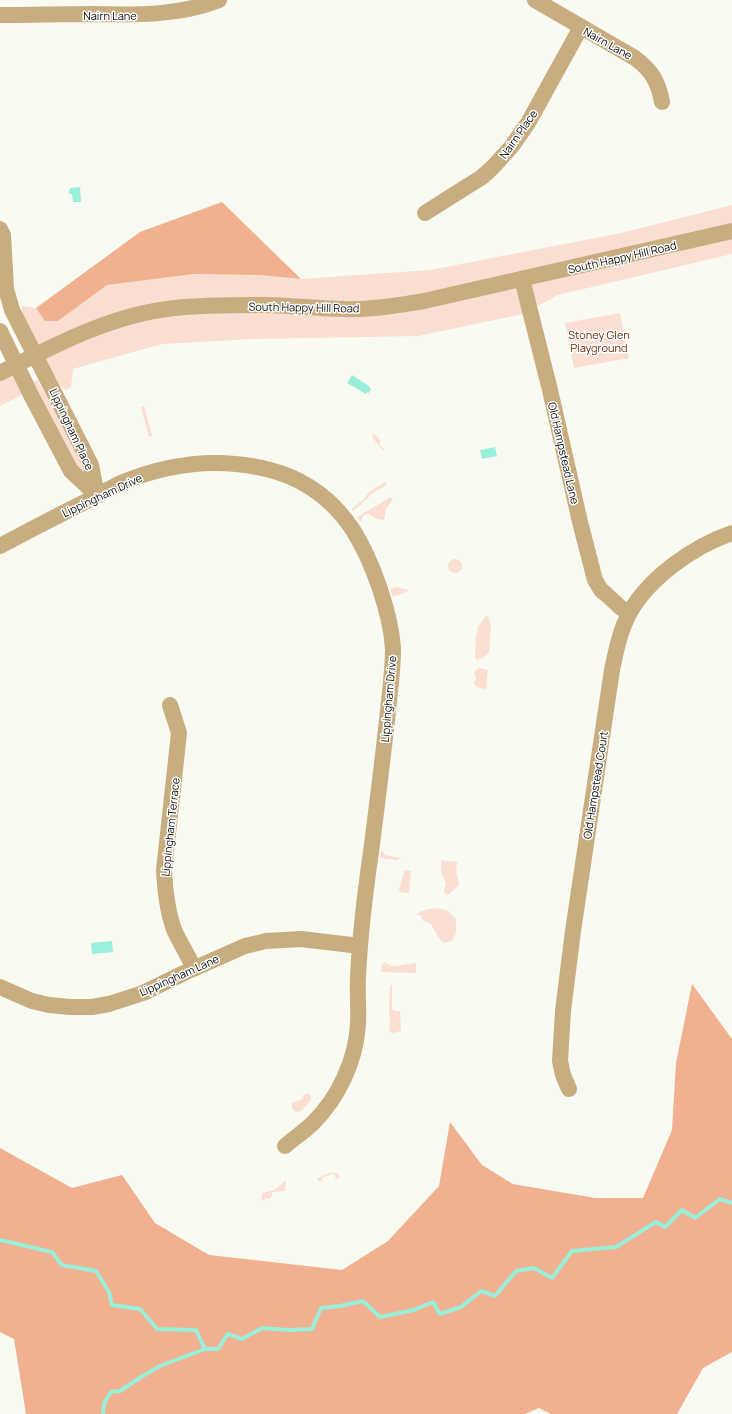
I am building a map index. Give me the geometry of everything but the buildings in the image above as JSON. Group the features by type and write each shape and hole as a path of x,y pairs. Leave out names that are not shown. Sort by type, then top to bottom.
{"street":[{"name":"Nairn Lane","path":"0,15 148,15 177,12 203,6 218,0"},
{"name":"Nairn Lane","path":"535,0 581,28 636,58 646,66 659,88 662,102"},
{"name":"Nairn Place","path":"425,213 482,177 512,146 528,123 581,28"},
{"name":"Lippingham Place","path":"0,229 3,235 6,289 12,310 91,465 97,495"},
{"name":"South Happy Hill Road","path":"0,373 34,355 74,337 110,323 146,313 175,308 264,305 346,309 389,306 424,301 732,231"},
{"name":"Old Hampstead Lane","path":"522,279 595,580 606,595 621,608 630,612"},
{"name":"Lippingham Place","path":"0,331 72,471 97,495"},
{"name":"Lippingham Drive","path":"0,546 97,495 135,478 176,467 204,463 229,463 254,466 277,472 300,481 318,492 337,510 360,541 386,608 393,648 385,736 360,946 358,1026 354,1050 348,1069 328,1106 313,1123 285,1146"},
{"name":"Old Hampstead Court","path":"569,1089 563,1076 560,1061 563,1011 572,935 612,670 621,634 630,612 647,589 674,565 714,539 732,533"},
{"name":"Lippingham Terrace","path":"170,705 179,733 164,870 165,891 175,931 194,968"},
{"name":"Lippingham Lane","path":"0,987 32,1000 49,1004 70,1007 92,1007 109,1004 143,993 194,968 245,946 266,941 301,939 360,946"}],"green space":[{"path":"732,205 732,254 558,295 523,314 418,336 253,339 162,344 73,369 71,387 66,390 58,384 56,377 48,380 14,315 23,312 22,306 36,308 45,321 58,321 107,285 194,274 260,275 301,279 430,270 621,233"},
{"name":"Stoney Glen Playground","path":"620,313 629,358 574,368 565,323"},
{"path":"16,365 29,391 0,406 0,373"},
{"path":"35,380 38,381 87,473 82,475 34,383"},
{"path":"144,406 152,436 149,437 141,407"},
{"path":"374,433 381,441 379,444 384,449 383,451 372,437"},
{"path":"385,482 387,485 371,494 353,511 351,509 363,500 369,492"},
{"path":"390,497 393,500 386,509 384,520 377,519 368,514 364,515 361,522 357,517 382,503"},
{"path":"455,559 460,561 462,566 460,571 455,573 450,571 448,566 450,561"},
{"path":"397,587 408,591 393,597 390,589"},
{"path":"488,616 491,627 489,652 483,658 477,660 475,657 478,627 485,617"},
{"path":"480,668 488,670 486,689 477,687 474,683 476,677 474,673"},
{"path":"381,851 383,851 385,855 401,858 396,860 380,858"},
{"path":"441,860 458,862 456,871 459,885 448,895 445,894 444,890 446,883 441,872"},
{"path":"405,870 411,871 409,893 400,892 399,889"},
{"path":"439,908 448,911 456,919 456,933 452,941 443,943 431,924 424,921 420,915 416,915 424,910"},
{"path":"385,962 391,966 416,963 416,973 381,972 382,964"},
{"path":"390,985 392,985 392,1009 395,1011 400,1011 401,1030 391,1033 389,1028"},
{"path":"308,1093 311,1096 311,1100 301,1111 296,1112 292,1109 292,1103 302,1099 304,1095"},
{"path":"333,1172 338,1174 340,1178 336,1179 334,1173 322,1178 323,1180 320,1182 317,1179 322,1176"},
{"path":"286,1180 285,1191 272,1192 272,1196 269,1199 265,1198 264,1201 261,1199 263,1193 276,1189"}],"shaded area":[{"path":"80,187 81,202 73,202 72,194 69,194 69,190 70,188"},
{"path":"222,202 301,279 260,275 194,274 107,285 58,321 45,321 36,308 140,232"},
{"path":"352,375 369,386 371,389 369,393 367,392 366,394 347,383"},
{"path":"495,447 497,456 482,459 480,450"},
{"path":"112,941 113,952 92,954 91,943"},
{"path":"692,984 732,1039 732,1352 703,1368 677,1414 551,1414 539,1408 525,1414 26,1414 14,1339 0,1332 0,1148 72,1188 122,1175 155,1223 209,1255 342,1270 388,1241 439,1186 450,1122 482,1165 513,1184 595,1198 643,1198 672,1130 676,1063"}],"waterway":[{"path":"0,1240 52,1252 62,1265 96,1271 109,1292 112,1305 140,1309 157,1329 196,1330 205,1349 218,1349 228,1334 242,1339 262,1328 288,1330 312,1329 321,1308 363,1301 380,1317 414,1310 433,1302 440,1314 461,1307 481,1291 495,1296 516,1271 534,1268 552,1278 572,1251 616,1247 656,1222 665,1227 682,1210 695,1218 720,1199 732,1203"},
{"path":"103,1414 104,1403 111,1392 120,1391 160,1366 205,1349"}]}
